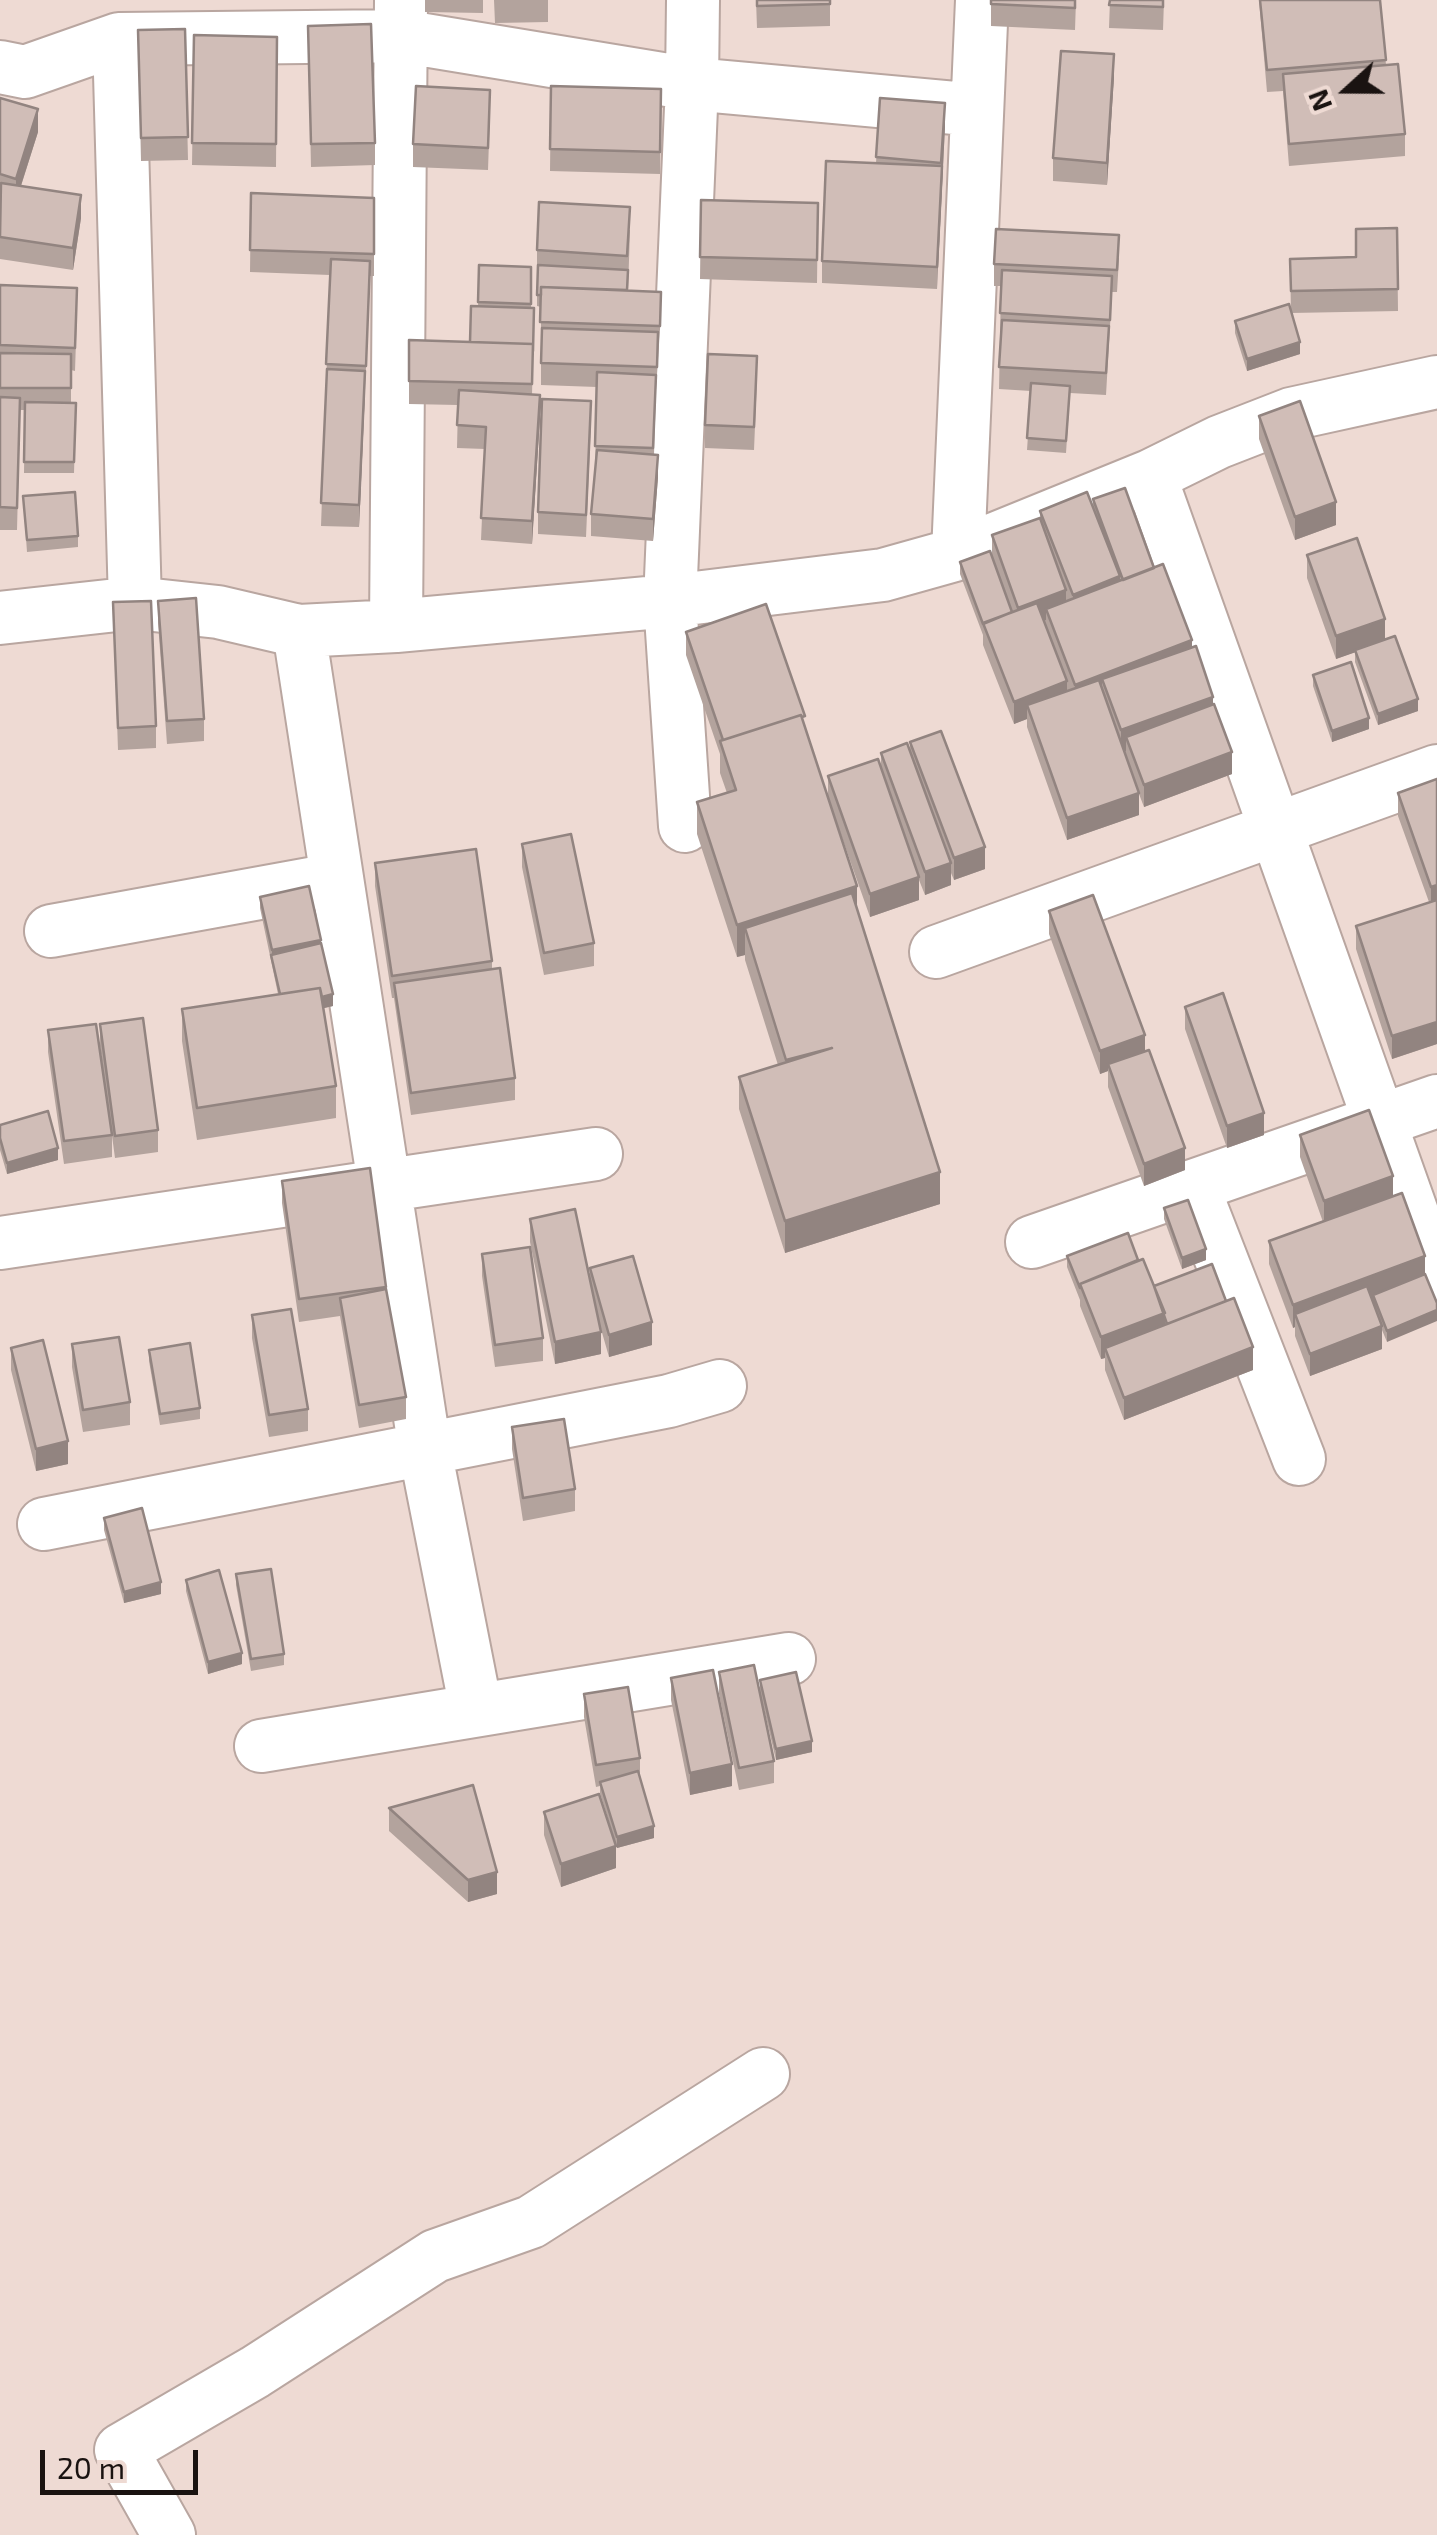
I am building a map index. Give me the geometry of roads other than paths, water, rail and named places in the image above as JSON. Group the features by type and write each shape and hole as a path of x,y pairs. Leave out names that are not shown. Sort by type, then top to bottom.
{"street":[{"path":"685,826 670,601 693,0"},
{"path":"958,554 982,0"},
{"path":"396,626 401,18"},
{"path":"0,67 25,72 119,39 401,18 692,84 977,110"},
{"path":"119,39 135,603"},
{"path":"0,618 135,603 218,612 299,631 670,601 883,575 958,554 1291,414 1437,382"},
{"path":"1150,476 1437,1283"},
{"path":"299,631 425,1450 476,1709"},
{"path":"936,952 1275,827 1437,772"},
{"path":"51,932 337,879"},
{"path":"1032,1242 1437,1101"},
{"path":"0,1243 596,1154"},
{"path":"1193,1187 1299,1459"},
{"path":"44,1524 669,1401 720,1386"},
{"path":"261,1746 789,1659"},
{"path":"169,2535 122,2450 255,2372 435,2256 531,2222 763,2074"}]}
